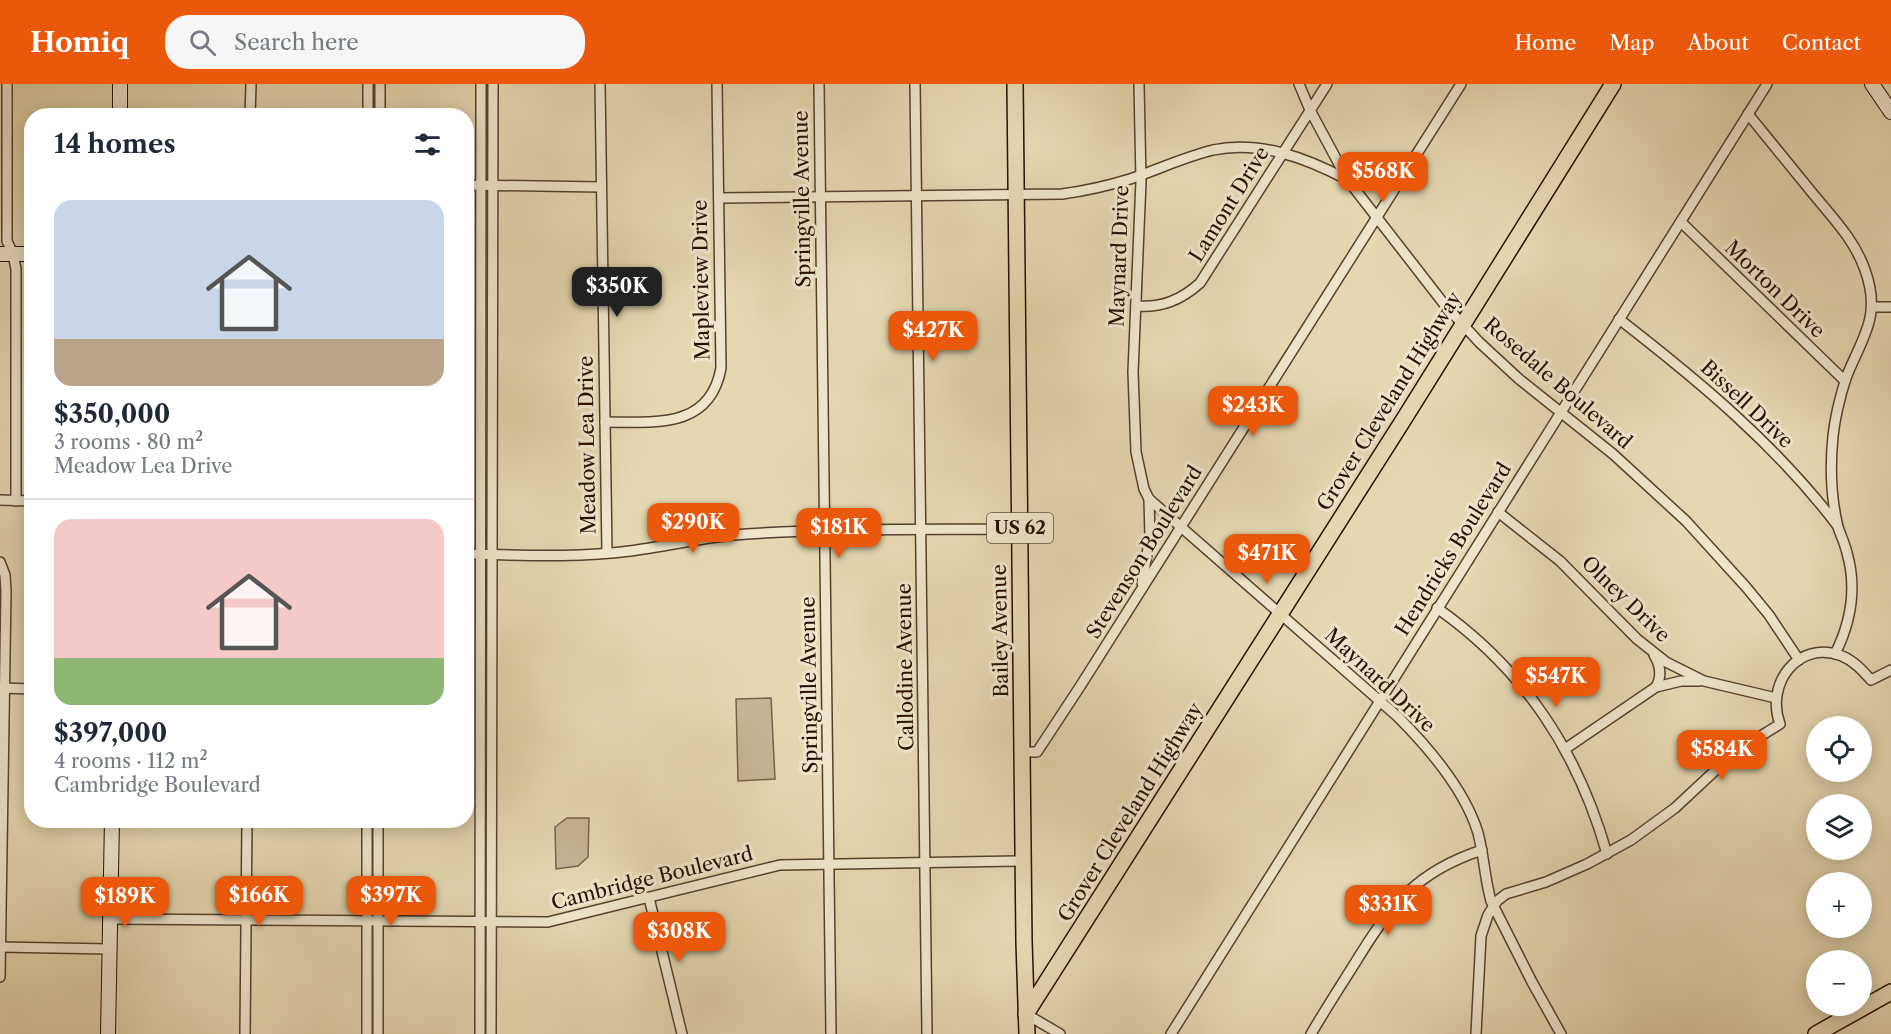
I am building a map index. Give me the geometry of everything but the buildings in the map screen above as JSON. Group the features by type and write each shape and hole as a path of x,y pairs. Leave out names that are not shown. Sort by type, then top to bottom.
{"main road":[{"path":"120,84 120,108"},
{"name":"Bailey Avenue","path":"1015,84 1024,967 1027,1034"},
{"name":"Grover Cleveland Highway","path":"1026,1014 1613,84"},
{"path":"1872,84 1891,112"},
{"path":"7,254 24,254"},
{"path":"108,1034 112,828"},
{"path":"1024,967 1027,972 1036,977 1043,977 1057,968"},
{"path":"1816,1034 1891,992"}],"street":[{"path":"7,84 7,254 17,280 16,501"},
{"path":"250,84 250,108"},
{"path":"368,84 368,108"},
{"path":"380,84 380,108"},
{"path":"481,84 481,554 485,922 490,1034"},
{"path":"480,1034 485,922 492,554 493,84"},
{"name":"Meadow Lea Drive","path":"600,84 607,553"},
{"name":"Mapleview Drive","path":"605,422 680,419 697,411 716,387 721,368 717,84"},
{"name":"Springville Avenue","path":"819,84 831,1034"},
{"name":"Callodine Avenue","path":"915,84 927,1034"},
{"name":"Maynard Drive","path":"1139,84 1140,176 1133,372 1134,421 1139,471 1144,489 1149,499 1380,700 1414,732 1443,769 1477,830 1488,891 1494,907 1561,1034"},
{"name":"Rosedale Boulevard","path":"1299,84 1310,110 1347,179 1420,276 1462,324 1519,379 1638,476 1702,537 1769,615 1799,660"},
{"name":"Lamont Drive","path":"1137,306 1157,306 1170,303 1190,292 1200,283 1327,84"},
{"name":"Stevenson Boulevard","path":"1022,752 1037,752 1461,84"},
{"name":"Hendricks Boulevard","path":"1171,1034 1767,84"},
{"path":"1748,114 1844,230 1865,271 1872,307 1868,330 1845,381 1833,435 1833,491 1839,527 1850,565 1852,597 1846,629 1835,654"},
{"path":"719,198 1062,194 1085,191 1140,176 1214,150 1251,149 1282,153 1302,158 1347,179"},
{"path":"474,185 602,187"},
{"name":"Morton Drive","path":"1680,222 1845,381"},
{"path":"1872,307 1891,307"},
{"name":"Bissell Drive","path":"1619,319 1721,402 1772,450 1814,495 1839,527"},
{"path":"1814,495 1824,495 1833,491"},
{"name":"Maynard Drive","path":"1142,588 1150,537 1149,499"},
{"path":"0,500 24,501"},
{"name":"Olney Drive","path":"1498,512 1560,561 1653,653 1682,672 1704,681 1776,698"},
{"path":"474,554 607,553 730,535 825,531 1020,529"},
{"path":"0,562 5,575 6,591 2,688 0,977"},
{"path":"1437,608 1502,663 1536,704 1565,748 1590,800 1607,854"},
{"path":"1653,653 1659,665 1659,681 1656,687"},
{"path":"1476,1034 1481,936 1488,915 1506,894 1567,873 1607,854 1638,835 1675,807 1735,752 1780,724 1776,698 1781,680 1786,671 1799,660 1818,653 1835,654 1852,662 1871,680 1891,670"},
{"path":"1565,748 1656,687 1681,681 1704,681"},
{"path":"2,688 24,689"},
{"path":"245,1034 247,828"},
{"path":"367,828 378,1034"},
{"path":"368,1034 378,828"},
{"path":"1311,1034 1392,907 1430,874 1446,864 1482,850"},
{"name":"Cambridge Boulevard","path":"110,919 549,922 780,865 1023,861"},
{"path":"649,898 682,1034"},
{"path":"0,947 109,949"},
{"path":"1026,1014 1060,1034"}],"shaded area":[{"path":"485,84 490,84 487,169 485,167"},
{"path":"486,202 489,202 487,306 485,304"},
{"path":"489,318 487,422 485,420 485,319"},
{"path":"487,433 487,537 485,536 485,435"},
{"path":"488,570 487,673 484,671 484,571"},
{"path":"771,698 775,779 738,781 736,699"},
{"path":"488,798 486,900 484,898 484,799"},
{"path":"567,818 589,818 588,857 578,866 556,869 555,827"},
{"path":"371,828 374,828 374,909 372,910"},
{"path":"371,931 374,932 374,1034 371,1034"},
{"path":"486,946 488,1034 484,1034 484,948"}]}
